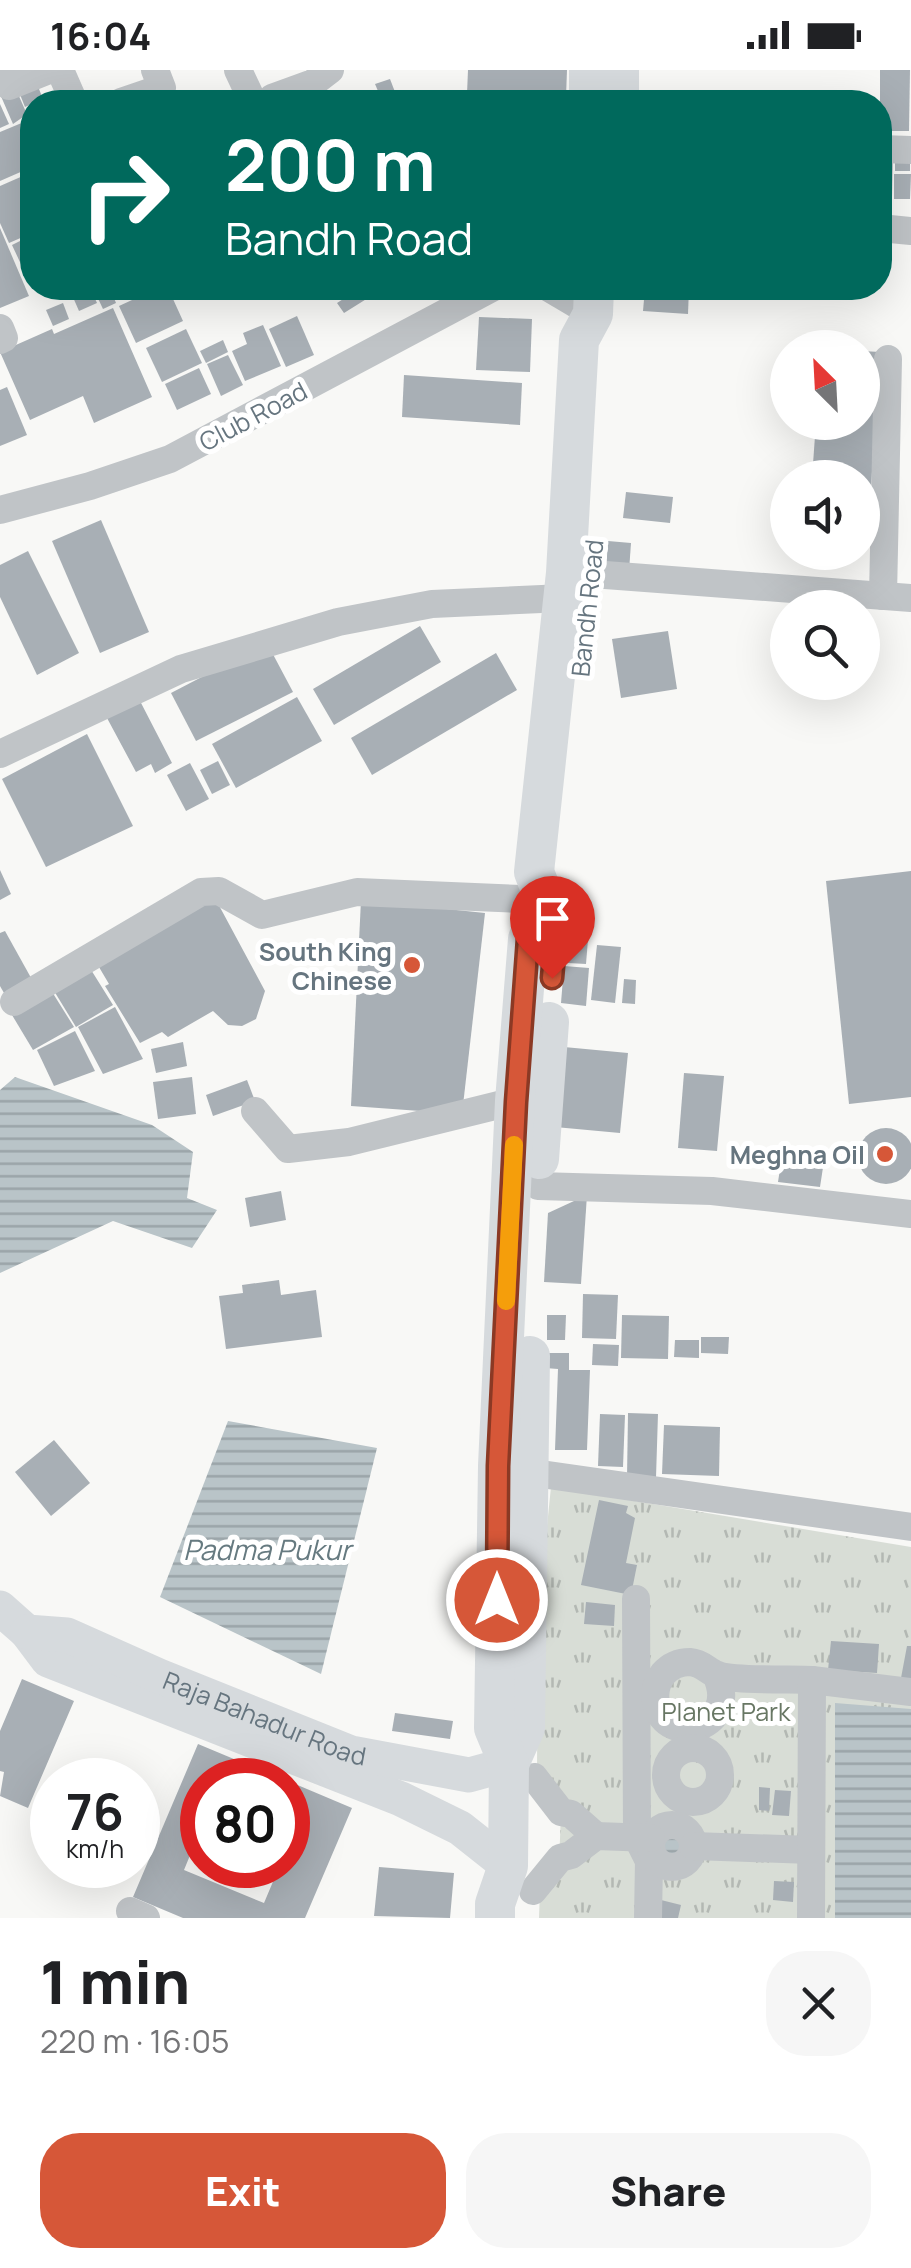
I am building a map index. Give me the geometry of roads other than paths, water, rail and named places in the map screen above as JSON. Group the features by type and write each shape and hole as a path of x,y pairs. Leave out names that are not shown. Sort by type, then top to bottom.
{"highway":[{"name":"Bandh Road","path":"495,1918 495,1904 520,1892 526,1472 538,1186 555,943 534,872 578,586 579,340 593,301"},
{"name":"Bandh Road","path":"521,1771 494,1728 498,1466 528,939 545,900"}],"main road":[{"name":"Raja Bahadur Road","path":"7,1618 67,1635 352,1753 469,1775 521,1771"},
{"name":"Raja Bahadur Road","path":"7,1618 48,1660 401,1798 460,1828 520,1892"}],"street":[{"path":"2,70 10,86 49,70"},
{"path":"155,70 162,88 156,90"},
{"name":"Club Road","path":"0,510 170,459 265,411 436,300"},
{"path":"0,328 4,338 0,340"},
{"path":"0,754 181,668 322,627 432,604 578,586 897,597 888,358"},
{"path":"14,1002 201,892 219,892 262,914 357,892 545,900"},
{"path":"256,1111 288,1149 348,1142 516,1102"},
{"path":"538,1186 712,1191 911,1214"},
{"path":"526,1472 911,1528"},
{"path":"636,1600 636,1774 648,1848 648,1918"},
{"path":"716,1675 722,1696 706,1738 669,1762 669,1788 682,1800 710,1796 720,1772 706,1738 665,1720 655,1700 660,1678 676,1664 698,1663 716,1675 812,1680 911,1692"},
{"path":"811,1918 812,1680"},
{"path":"521,1771 561,1812 571,1814 596,1836 648,1848"},
{"path":"636,1774 666,1774"},
{"path":"648,1848 661,1827 676,1825 688,1832 693,1846 811,1850"},
{"path":"520,1892 560,1858 571,1855 596,1836"}],"water":[{"path":"15,1077 152,1125 193,1152 187,1198 217,1210 192,1248 113,1221 0,1273 0,1090"},
{"name":"Padma Pukur","path":"228,1421 377,1448 321,1674 160,1597"},
{"path":"835,1703 911,1709 911,1918 835,1918"},
{"path":"671,1830 685,1839 686,1845 677,1859 671,1860 657,1851 656,1845 665,1831"}],"place":[{"name":"South King Chinese","path":"412,965"},
{"name":"Meghna Oil","path":"885,1154"}],"park label":[{"name":"Planet Park","path":"726,1711"}]}
